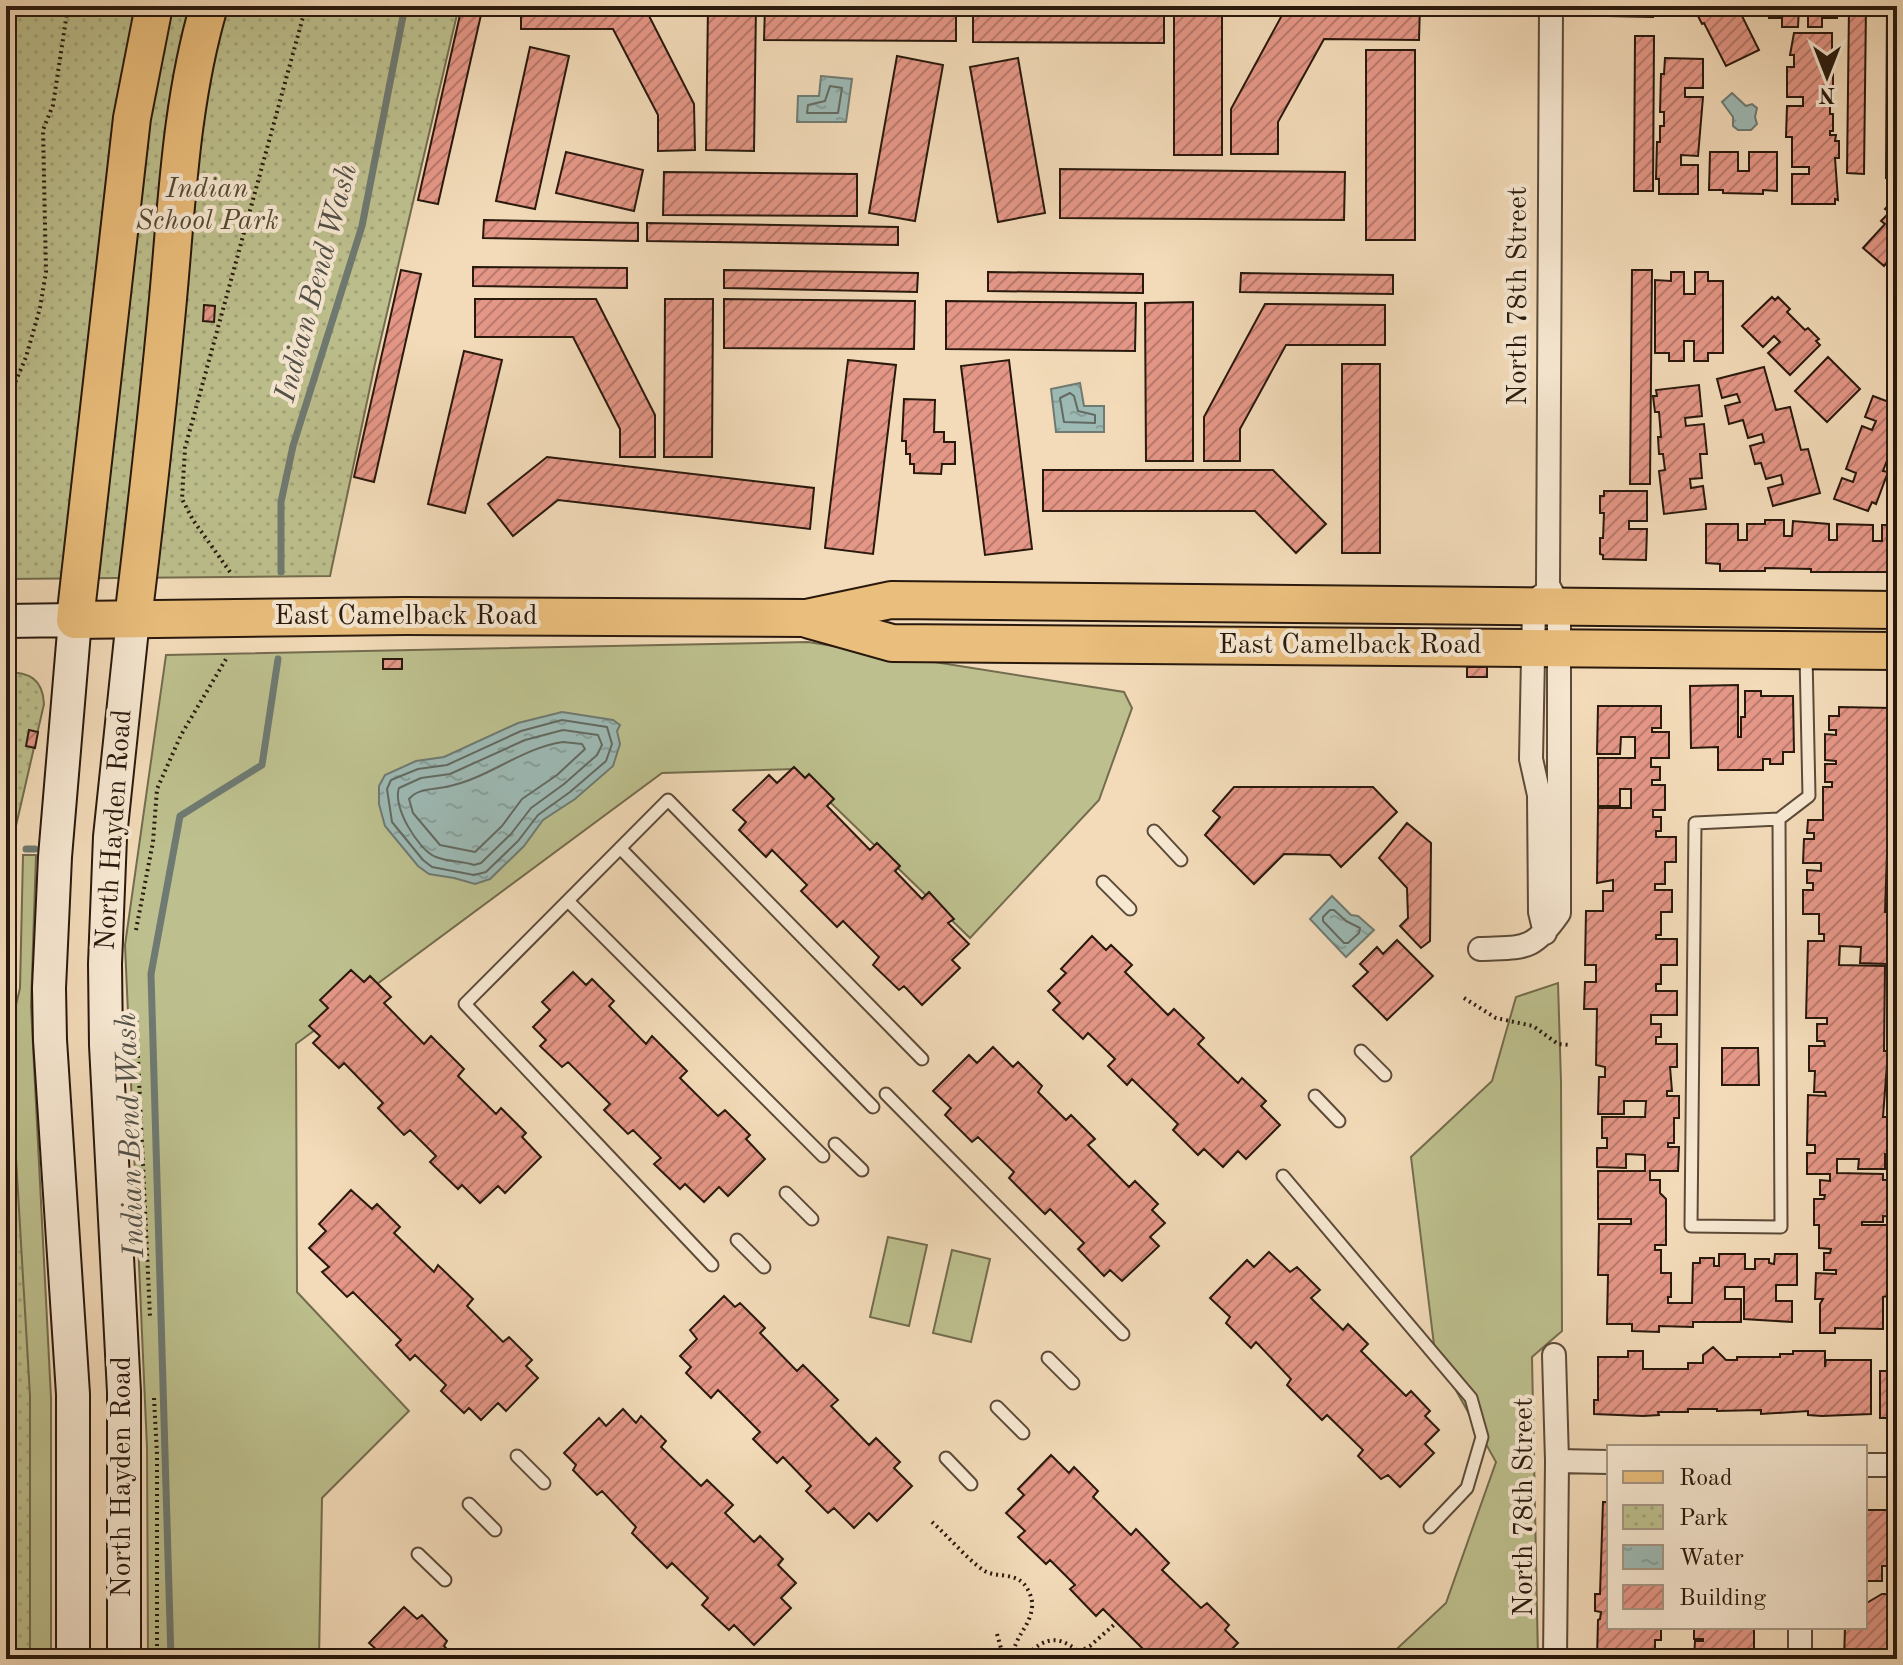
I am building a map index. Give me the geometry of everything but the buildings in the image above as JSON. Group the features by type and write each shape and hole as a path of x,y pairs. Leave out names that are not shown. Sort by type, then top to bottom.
{"main road":[{"name":"North Hayden Road","path":"73,1659 73,1394 50,1040 49,988 55,857 75,620 132,118 154,6"},
{"name":"North Hayden Road","path":"124,1659 124,1392 105,964 110,837 168,304 183,128 209,6"},
{"name":"East Camelback Road","path":"6,621 405,616 806,618 891,600 1547,599 1897,610"},
{"name":"East Camelback Road","path":"806,618 892,643 1806,651 1895,641"}],"street":[{"name":"North 78th Street","path":"1480,949 1525,947 1545,933 1540,912 1539,795 1531,759 1545,647 1547,599 1551,6"},
{"name":"North 78th Street","path":"1554,1355 1557,1461 1555,1659"},
{"path":"1557,1461 1607,1462"},
{"path":"1867,1465 1897,1465"},
{"path":"1800,1629 1800,1659"}],"lane":[{"path":"1779,819 1781,1227 1691,1226 1695,823 1779,819 1809,796 1806,651"},
{"path":"712,1265 465,1004 668,800 922,1059"},
{"path":"1154,831 1181,860"},
{"path":"620,848 873,1107"},
{"path":"1103,882 1130,909"},
{"path":"568,901 823,1156"},
{"path":"1361,1051 1385,1075"},
{"path":"886,1094 1123,1334"},
{"path":"1315,1096 1339,1121"},
{"path":"835,1144 862,1170"},
{"path":"1283,1176 1471,1398 1482,1437 1467,1488 1430,1527"},
{"path":"786,1193 812,1219"},
{"path":"737,1240 764,1267"},
{"path":"1048,1358 1073,1383"},
{"path":"997,1407 1023,1433"},
{"path":"517,1456 544,1483"},
{"path":"946,1458 971,1484"},
{"path":"469,1504 495,1530"},
{"path":"418,1554 445,1580"}],"path":[{"path":"6,404 26,357 40,308 46,272 43,130 53,105 68,6"},
{"path":"230,572 182,499 185,448 306,6"},
{"path":"135,934 153,842 157,789 181,735 226,659"},
{"path":"1464,998 1496,1018 1533,1026 1558,1044 1570,1045"},
{"path":"135,1012 151,1327"},
{"path":"154,1391 157,1659"},
{"path":"932,1522 984,1571 1024,1583 1032,1599 1032,1612 1014,1643 1012,1659"},
{"path":"1079,1652 1116,1623"},
{"path":"997,1634 1004,1659"},
{"path":"1024,1659 1043,1641 1064,1642 1086,1659"}],"green space":[{"name":"Indian School Park","path":"6,6 459,6 375,364 330,576 6,579"},
{"path":"808,642 1124,692 1132,708 1099,800 970,938 796,769 662,773 296,1044 297,1292 409,1411 322,1498 319,1659 148,1659 147,1448 125,945 166,655"},
{"path":"6,672 22,673 38,683 44,704 10,852 6,952"},
{"path":"23,855 36,855 31,1006 51,1398 51,1659 6,1659 6,1047 20,988"},
{"path":"1558,983 1562,1331 1532,1357 1538,1659 1386,1659 1446,1603 1496,1462 1435,1353 1411,1157 1492,1081 1516,997"},
{"path":"6,988 30,1396 30,1659 6,1659"},
{"path":"888,1237 927,1245 909,1326 870,1317"},
{"path":"952,1250 990,1259 971,1342 933,1333"}],"water":[{"path":"821,76 852,79 846,122 797,122 798,96 819,96"},
{"path":"1732,93 1746,106 1752,104 1757,108 1757,124 1751,130 1738,130 1733,126 1733,117 1722,102"},
{"path":"1080,383 1084,406 1104,406 1104,432 1056,432 1051,389"},
{"path":"562,712 613,720 620,725 617,731 620,744 613,766 575,799 543,820 524,846 490,879 475,884 429,874 418,866 385,826 379,804 379,786 385,775 416,761 444,757 518,723"},
{"path":"1332,896 1351,915 1358,916 1374,930 1346,957 1310,919"}],"waterway":[{"name":"Indian Bend Wash","path":"281,572 281,502 293,446 362,226 405,6"},
{"name":"Indian Bend Wash","path":"171,1659 151,974 180,816 262,765 278,659"},
{"path":"26,849 35,849"}]}
